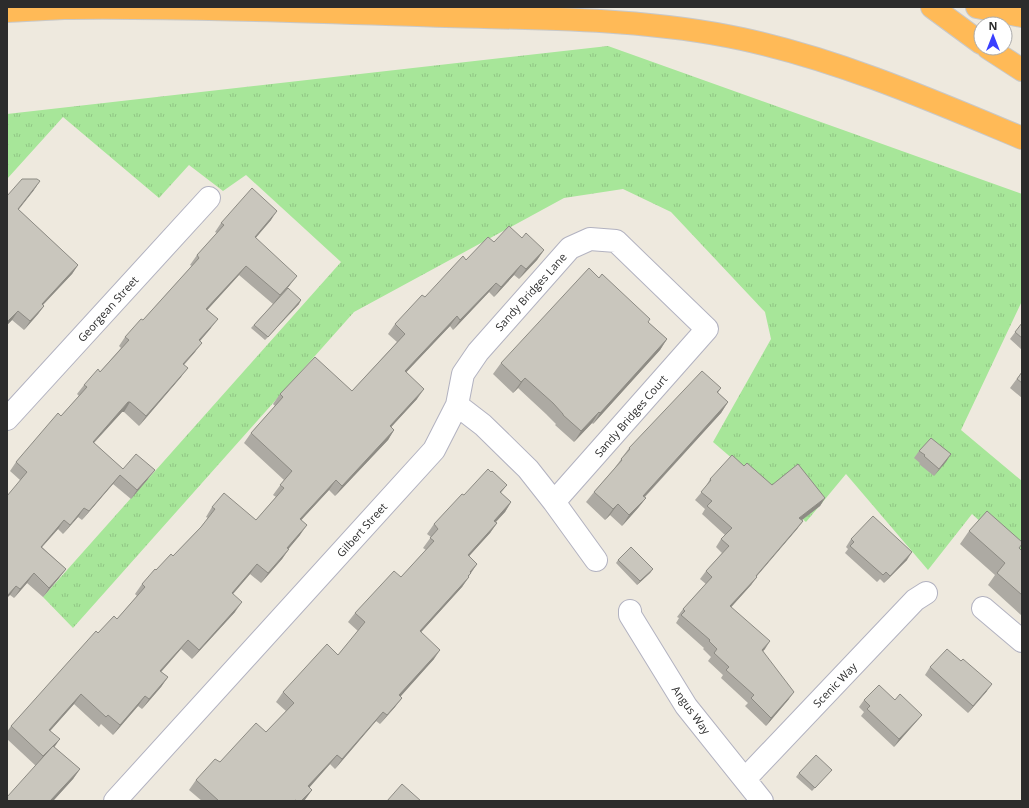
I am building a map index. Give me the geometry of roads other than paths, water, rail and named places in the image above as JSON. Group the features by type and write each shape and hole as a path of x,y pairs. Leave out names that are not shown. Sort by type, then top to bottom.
{"highway":[{"path":"7,10 77,7 220,9 621,23 695,30 768,45 840,66 905,90 1022,138"},
{"path":"932,7 973,37"},
{"path":"977,7 1022,16"},
{"path":"1000,56 1022,70"}],"street":[{"name":"Georgean Street","path":"7,419 209,198"},
{"name":"Sandy Bridges Lane","path":"457,405 463,374 478,352 570,248 590,239 616,241 707,329"},
{"name":"Sandy Bridges Court","path":"554,502 707,329"},
{"path":"457,405 483,425 528,469 596,560"},
{"name":"Gilbert Street","path":"114,801 434,450 457,405"},
{"name":"Scenic Way","path":"745,780 915,600 926,593"},
{"path":"983,608 1022,641"},
{"name":"Angus Way","path":"630,612 630,615 686,706 762,801"}]}
